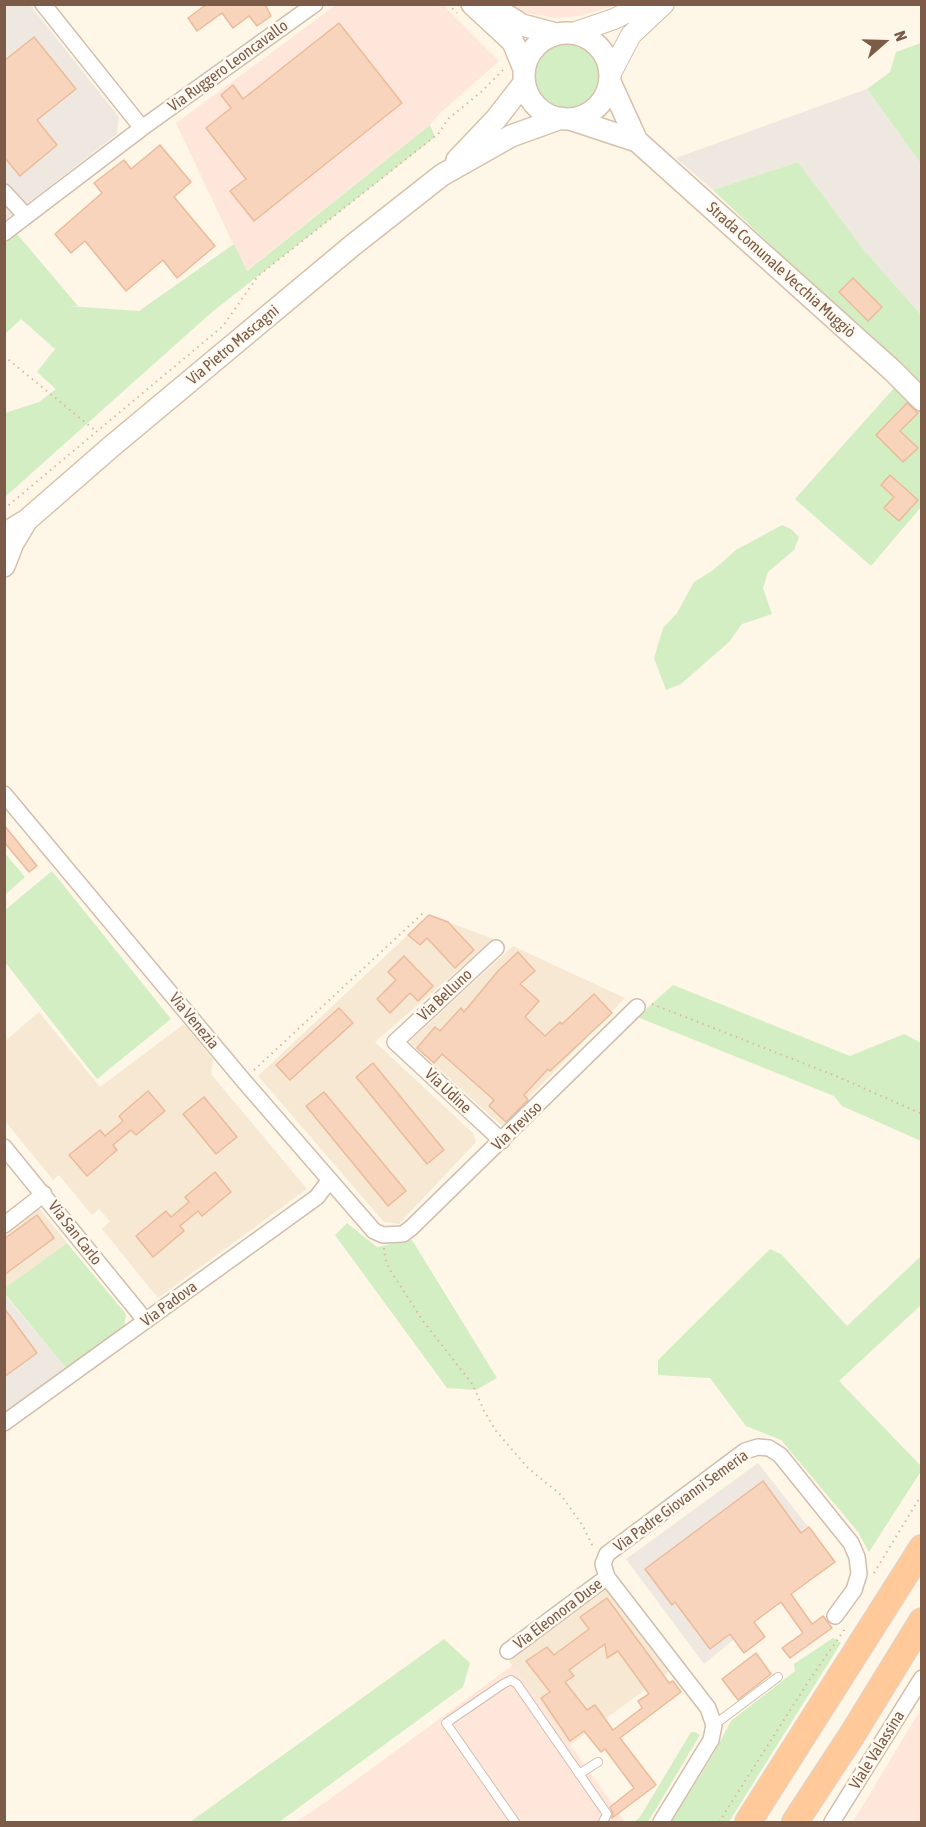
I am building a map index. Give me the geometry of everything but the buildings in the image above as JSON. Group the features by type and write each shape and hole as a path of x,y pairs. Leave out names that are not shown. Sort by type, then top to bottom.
{"highway":[{"path":"748,1822 921,1548"},
{"path":"795,1822 852,1735 921,1621"}],"main road":[{"path":"489,4 522,25 592,40 605,55 610,78 638,141"},
{"path":"468,12 513,42 529,96 537,106 548,114 638,141"},
{"path":"524,76 532,51 538,43 565,33"},
{"name":"Via Pietro Mascagni","path":"4,534 27,520 353,245 442,175 496,119 524,76"},
{"path":"566,119 584,115 596,107 605,96 610,78"},
{"name":"Via Pietro Mascagni","path":"442,175 511,136 566,119"},
{"name":"Strada Comunale Vecchia Muggiò","path":"638,141 894,371 921,400"},
{"name":"Via Pietro Mascagni","path":"4,566 13,543 27,520"}],"street":[{"path":"43,4 142,128"},
{"name":"Via Ruggero Leoncavallo","path":"4,233 142,128 315,4"},
{"path":"565,33 614,19 644,4"},
{"path":"610,78 631,34 664,4"},
{"path":"4,192 26,216"},
{"name":"Via Venezia","path":"4,794 329,1181 374,1231 387,1235"},
{"name":"Via Belluno","path":"395,1042 496,948"},
{"name":"Via Treviso","path":"387,1235 402,1233 411,1228 637,1007"},
{"name":"Via Udine","path":"395,1042 502,1141"},
{"name":"Via San Carlo","path":"4,1147 145,1320"},
{"name":"Via Padova","path":"4,1423 317,1197 329,1181"},
{"path":"4,1225 44,1194"},
{"name":"Via Padre Giovanni Semeria","path":"607,1577 603,1564 607,1554 745,1451 758,1447 769,1448 780,1455 851,1544 857,1557 859,1574 854,1590 835,1616"},
{"path":"607,1577 708,1708 714,1725 711,1740 661,1822"},
{"name":"Via Eleonora Duse","path":"508,1651 607,1577"},
{"name":"Viale Valassina","path":"838,1820 921,1678"}],"lane":[{"path":"714,1725 778,1677"},
{"path":"515,1822 446,1723 511,1680 517,1684 607,1814 603,1822"},
{"path":"579,1774 598,1762"}],"path":[{"path":"448,4 468,12"},
{"path":"4,509 223,326 258,276 440,133 448,119 505,69 504,61"},
{"path":"4,356 98,432"},
{"path":"243,1080 423,913"},
{"path":"637,1007 650,1003 836,1076 921,1114"},
{"path":"387,1235 385,1258 390,1270 423,1321 473,1385 496,1431 528,1468 561,1495 583,1526 594,1549 605,1559"},
{"path":"873,1574 921,1494"},
{"path":"719,1822 797,1698 850,1622"}],"shaded area":[{"path":"5,5 30,5 119,117 117,134 5,221"},
{"path":"336,5 443,5 499,61 440,113 430,125 246,271 176,123"},
{"path":"511,5 617,5 579,16 556,18 526,13"},
{"path":"867,89 921,164 921,315 864,250 798,162 713,190 676,158"},
{"path":"429,915 494,939 375,1042 473,1133 476,1142 399,1224 384,1222 258,1076"},
{"path":"513,946 625,998 502,1126 409,1042"},
{"path":"39,1012 100,1087 184,1024 213,1059 211,1074 307,1189 158,1298 102,1229 110,1221 99,1209 92,1215 59,1175 53,1180 5,1121 4,1042"},
{"path":"39,1208 67,1243 5,1289 5,1234"},
{"path":"4,1294 66,1368 5,1411 4,1411"},
{"path":"758,1463 835,1561 704,1664 626,1559"},
{"path":"607,1589 669,1672 570,1745 509,1661"},
{"path":"513,1665 625,1822 296,1822 323,1804"},
{"path":"921,1709 921,1822 856,1822 854,1820"}],"green space":[{"path":"568,42 580,45 591,52 598,63 601,75 598,87 591,98 580,105 568,108 556,105 545,98 538,87 535,75 538,63 545,52 556,45"},
{"path":"922,43 921,164 867,89 890,72 896,52"},
{"path":"430,125 435,137 212,312 5,497 5,413 39,402 56,389 37,372 55,349 21,319 5,334 5,244 17,234 78,306 69,306 139,311 234,244 247,271"},
{"path":"798,162 864,250 921,315 921,388 713,190"},
{"path":"895,387 921,412 921,507 871,566 795,499"},
{"path":"782,525 791,529 799,537 794,550 768,572 763,588 772,614 742,624 729,642 681,684 666,690 654,658 663,628 677,613 694,582 712,571 736,550"},
{"path":"4,852 25,877 5,895 4,895"},
{"path":"52,871 171,1019 97,1079 5,962 5,910"},
{"path":"673,985 850,1056 904,1034 921,1043 921,1141 842,1106 834,1096 637,1017"},
{"path":"347,1223 377,1247 412,1240 497,1378 476,1390 447,1388 335,1235"},
{"path":"67,1243 126,1314 124,1327 66,1368 5,1294 4,1289"},
{"path":"770,1249 781,1254 847,1326 921,1256 921,1305 839,1381 921,1466 921,1471 869,1552 858,1532 781,1440 746,1426 710,1378 658,1375 658,1360"},
{"path":"833,1638 841,1643 729,1822 671,1822 713,1755 731,1721 795,1671 794,1664"},
{"path":"444,1639 470,1663 463,1687 279,1822 190,1822"},
{"path":"691,1732 700,1735 648,1822 634,1822 640,1817"}]}
